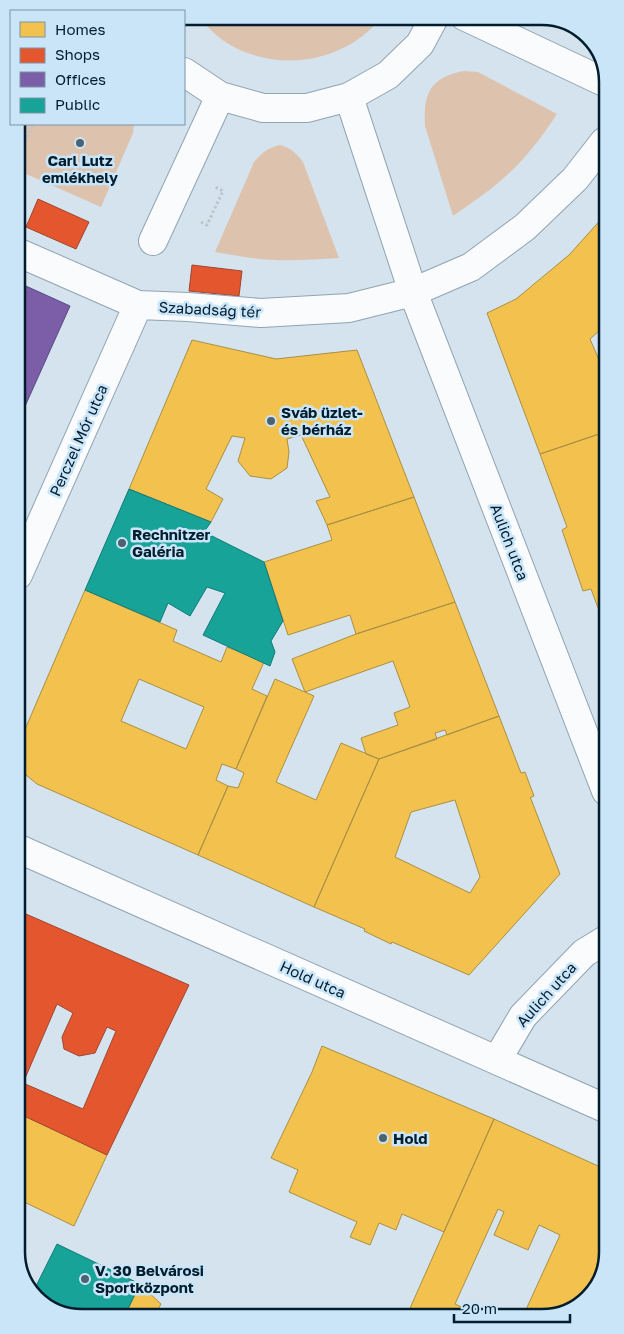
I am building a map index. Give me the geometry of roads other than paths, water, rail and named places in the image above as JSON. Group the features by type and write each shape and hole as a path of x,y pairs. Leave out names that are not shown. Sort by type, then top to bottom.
{"street":[{"path":"185,73 220,96 263,108 307,108 349,97 388,75 420,44 430,25"},
{"path":"483,25 599,80"},
{"path":"153,241 220,96"},
{"path":"349,97 413,292"},
{"name":"Szabadság tér","path":"25,256 138,305 261,313 349,308 413,292 471,267 525,227 575,179 599,148"},
{"name":"Aulich utca","path":"413,292 599,773"},
{"name":"Perczel Mór utca","path":"25,559 138,305"},
{"name":"Hold utca","path":"25,852 599,1105"},
{"name":"Aulich utca","path":"497,1060 523,1016 584,953 599,944"}],"place":[{"name":"Carl Lutz emlékhely","path":"80,143"},
{"name":"Sváb üzlet- és bérház","path":"271,421"},
{"name":"Rechnitzer Galéria","path":"122,543"},
{"name":"Hold","path":"383,1138"},
{"name":"V. 30 Belvárosi Sportközpont","path":"85,1279"}]}
